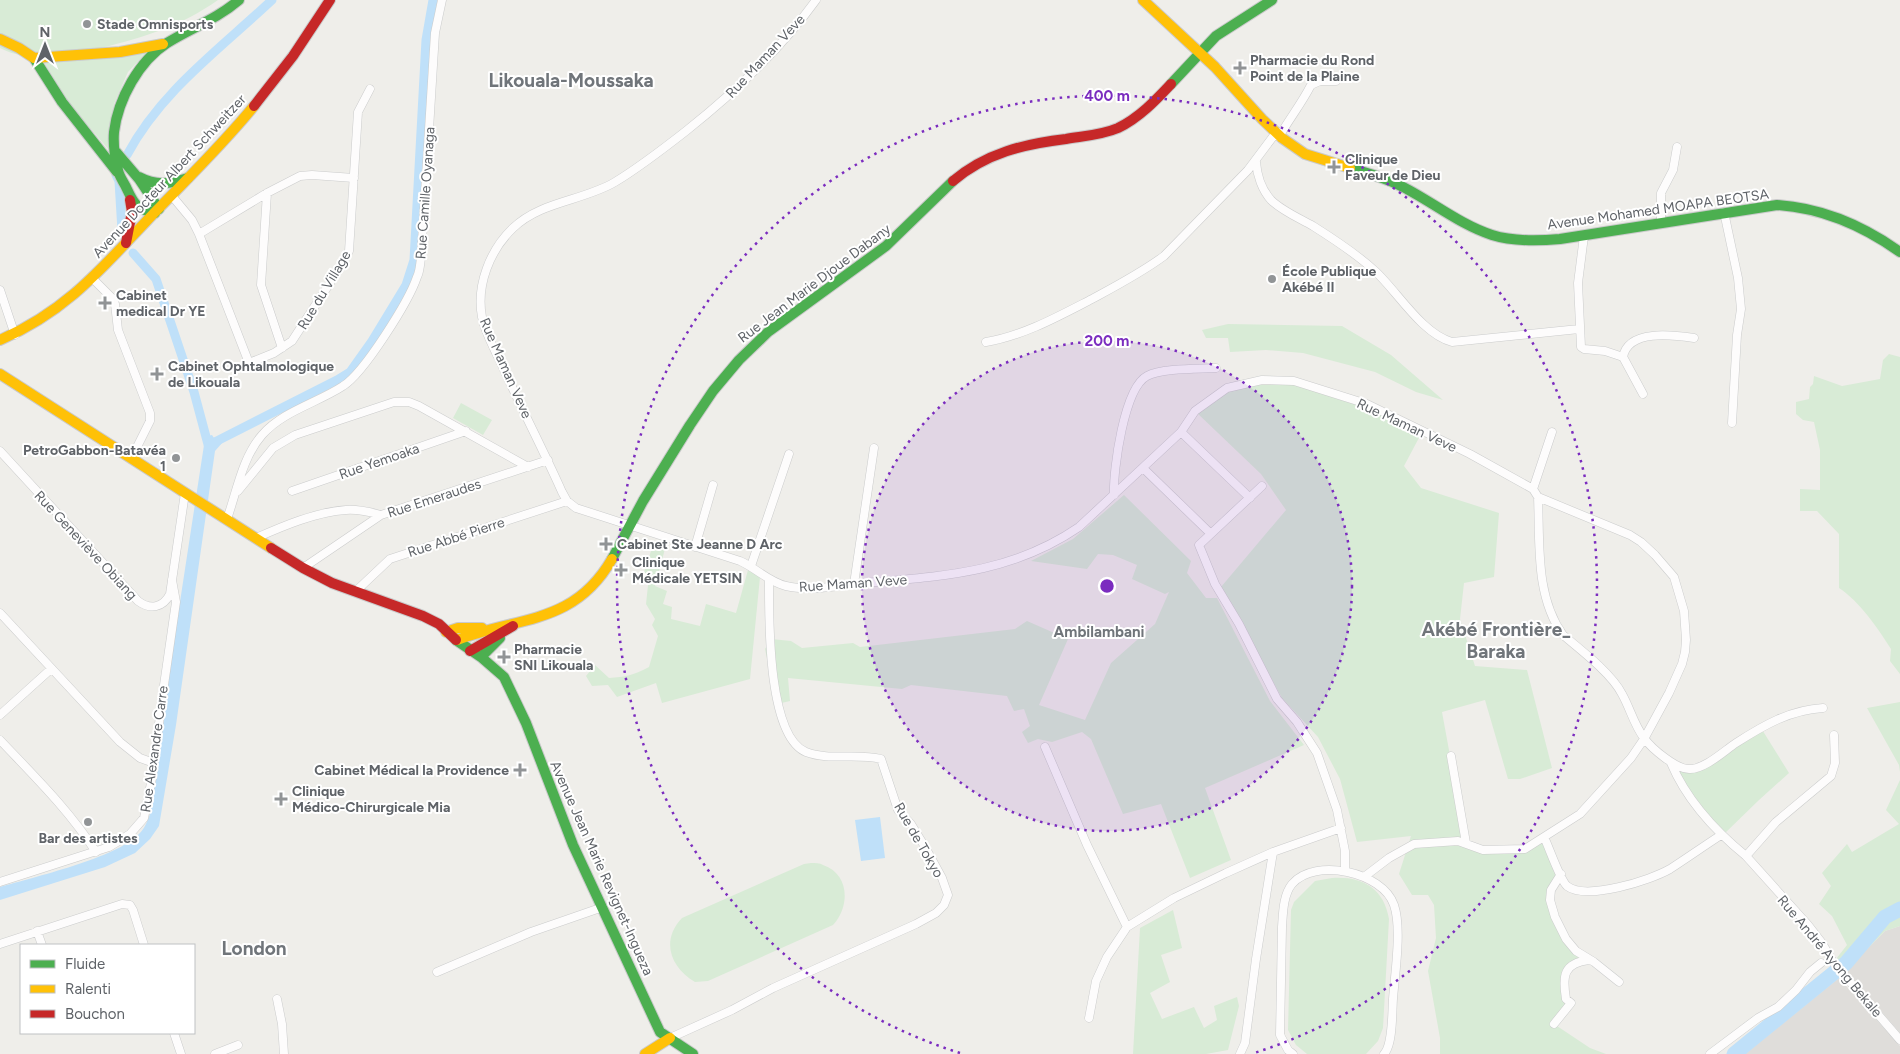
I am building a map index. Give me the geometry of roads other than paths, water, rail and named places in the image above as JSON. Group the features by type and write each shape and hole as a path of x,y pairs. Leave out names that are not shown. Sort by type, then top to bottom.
{"main road":[{"path":"125,244 132,212 130,200 119,174 114,147 114,130 127,93 144,62 166,44 217,18 239,0"},
{"name":"Avenue Docteur Albert Schweitzer","path":"0,340 15,335 57,309 92,278 172,196 235,127 285,67 330,0"},
{"name":"Avenue Mohamed MOAPA BEOTSA","path":"1143,0 1200,52 1277,136 1305,154 1396,183 1471,226 1492,235 1514,240 1537,241 1584,236 1724,212 1777,206 1829,214 1853,223 1900,252"},
{"name":"Rue Jean Marie Djoue Dabany","path":"498,631 518,623 532,622 546,617 573,603 590,589 607,570 672,454 704,404 746,352 770,331 883,249 960,176 973,166 1000,152 1093,135 1124,125 1148,106 1220,33 1272,0"},
{"path":"0,39 34,58 62,102 119,174"},
{"path":"34,58 120,52 166,44"},
{"path":"116,152 139,177 157,211"},
{"path":"139,177 151,184 160,185 189,178"},
{"path":"130,200 140,209 157,211"},
{"name":"Avenue Jean Marie Revignet-Ingueza","path":"2,378 303,568 325,580 423,616 439,624 446,632 470,651 481,657 504,678 514,694 557,806 660,1032 670,1038 679,1050 693,1054"},
{"path":"446,632 464,628 498,631"},
{"path":"457,640 472,634 498,631"},
{"path":"470,651 498,631"},
{"path":"481,657 498,631"},
{"path":"645,1054 670,1038"}],"street":[{"name":"Rue Camille Oyanaga","path":"227,519 249,452 263,433 283,417 334,392 352,380 368,360 402,307 417,279 421,258 435,33 442,0"},
{"name":"Rue Maman Veve","path":"816,0 775,49 737,89 673,142 636,169 603,188 545,207 521,220 502,240 489,260 483,282 482,317 507,376 567,501 576,508 751,566 769,579 784,586 798,588 854,584 929,578 968,572 1016,561 1063,539 1079,528 1181,432 1195,411 1227,388 1262,380 1294,381 1379,409 1470,454 1533,489 1538,497"},
{"path":"986,342 1011,336 1057,317 1152,265 1164,256 1256,162 1307,95 1311,85 1320,81 1336,81"},
{"name":"Rue du Village","path":"199,234 249,364 266,357 292,341 349,251 358,112 370,89"},
{"path":"1660,222 1660,193 1673,170 1677,147"},
{"path":"1256,162 1266,194 1273,202 1328,235 1373,269 1390,286 1406,307 1433,332 1447,341 1458,342 1579,329"},
{"path":"172,196 192,220 199,234 267,193 300,176 354,178"},
{"path":"267,193 261,285 282,348"},
{"path":"1724,212 1738,278 1741,309 1736,335 1732,423"},
{"path":"1584,236 1578,283 1579,329 1582,348 1609,352 1624,357"},
{"path":"92,278 112,298 115,304 118,330 150,413 150,421 131,459"},
{"path":"0,290 15,335"},
{"path":"1643,394 1624,357 1624,350 1629,343 1648,337 1668,334 1694,338"},
{"path":"1114,495 1113,482 1120,439 1129,403 1141,381 1148,375 1170,371 1216,368"},
{"path":"235,495 273,448 283,441 294,435 394,402 409,402 466,431 528,467"},
{"name":"Rue Yemoaka","path":"292,491 466,431"},
{"path":"1181,432 1250,498"},
{"path":"1533,489 1552,432"},
{"path":"854,584 874,448"},
{"name":"Rue Geneviève Obiang","path":"0,451 140,603 149,606 162,604 170,594 189,495"},
{"path":"751,566 789,454"},
{"name":"Rue Emeraudes","path":"303,568 382,515 548,460"},
{"path":"1143,468 1210,533"},
{"path":"695,547 713,485"},
{"path":"1262,486 1198,545 1215,584 1239,624 1277,699 1297,722 1317,753 1337,810 1341,828 1345,872"},
{"path":"1364,877 1389,858 1414,844 1458,841 1483,850 1525,849 1544,838 1587,808 1644,739 1669,693 1685,652 1684,611 1674,577 1655,555 1630,535 1538,497 1541,565 1545,599 1549,609 1563,635 1614,682 1644,739 1671,763 1690,769 1708,763 1772,721 1795,712 1823,708"},
{"name":"Rue Abbé Pierre","path":"355,592 390,559 567,501"},
{"path":"256,538 302,521 336,512 356,510 382,515"},
{"name":"Rue de Tokyo","path":"670,1038 724,1014 773,988 916,924 936,913 944,905 948,895 942,878 925,847 911,824 898,810 881,759 870,756 836,756 807,752 793,744 778,706 774,680 769,616 769,579"},
{"name":"Rue Alexandre Carre","path":"0,882 96,852 121,840 140,824 147,812 176,602 172,580"},
{"path":"0,613 131,752 140,758 154,763"},
{"path":"0,715 51,668"},
{"path":"1746,856 1776,822 1831,776 1836,763 1834,735"},
{"path":"0,740 78,824 96,852"},
{"path":"1045,747 1087,845 1127,928"},
{"path":"1450,756 1466,843"},
{"name":"Rue André Ayong Bekale","path":"1671,763 1688,796 1721,835 1746,856 1808,925 1822,942 1833,962 1900,1040"},
{"path":"1089,1018 1096,981 1107,957 1127,928 1174,898 1273,852 1341,828"},
{"path":"1544,838 1565,884 1574,890 1592,891 1639,881 1668,870 1721,835"},
{"path":"1240,1054 1245,1042 1273,852"},
{"path":"1293,1054 1288,1050 1282,1039 1280,1021 1282,928 1286,898 1292,884 1303,876 1321,870 1345,872 1364,877 1377,884 1389,895 1393,904 1397,932 1392,1023 1387,1051 1384,1054"},
{"path":"1561,874 1551,890 1550,900 1555,917 1566,939 1576,951 1619,982"},
{"path":"0,944 122,904 130,905 134,910 144,944"},
{"path":"438,972 531,932 603,907"},
{"path":"37,931 42,944"},
{"path":"1554,1024 1571,1003 1566,998 1563,984 1564,975 1573,964 1589,960"},
{"path":"1710,1054 1758,1018 1778,1007 1796,990 1810,972 1821,963"},
{"path":"277,999 282,1024 284,1054"},
{"path":"174,1034 181,1054"},
{"path":"215,1054 238,1045"}],"water":[{"path":"212,435 214,438 220,436 223,442 215,451 176,725 159,826 150,839 135,853 105,867 0,900 0,887 94,859 128,843 139,834 147,822 150,814 204,437"},
{"path":"880,817 885,858 861,861 855,820"}],"waterway":[{"path":"127,155 141,132 174,91 272,0"},
{"path":"211,444 350,372 372,341 406,285 414,260 426,40 433,0"},
{"path":"116,175 119,181 122,231"},
{"path":"133,253 156,279 194,392 209,448"},
{"path":"1734,1054 1846,963 1885,917 1900,909"}],"place":[{"name":"Stade Omnisports","path":"87,24"},
{"name":"Pharmacie du Rond Point de la Plaine","path":"1240,68"},
{"name":"Clinique Faveur de Dieu","path":"1334,167"},
{"name":"École Publique Akébé II","path":"1272,279"},
{"name":"Cabinet medical Dr YE","path":"105,303"},
{"name":"Cabinet Ophtalmologique de Likouala","path":"157,374"},
{"name":"PetroGabbon-Batavéa 1","path":"176,458"},
{"name":"Cabinet Ste Jeanne D Arc","path":"606,544"},
{"name":"Clinique Médicale YETSIN","path":"621,570"},
{"name":"Pharmacie SNI Likouala","path":"504,657"},
{"name":"Cabinet Médical la Providence","path":"520,770"},
{"name":"Clinique Médico-Chirurgicale Mia","path":"281,799"},
{"name":"Bar des artistes","path":"88,822"}],"district":[{"name":"Likouala-Moussaka","path":"571,80"},
{"name":"Ambilambani","path":"1099,632"},
{"name":"Akébé Frontière_ Baraka","path":"1496,640"},
{"name":"London","path":"254,948"}]}
